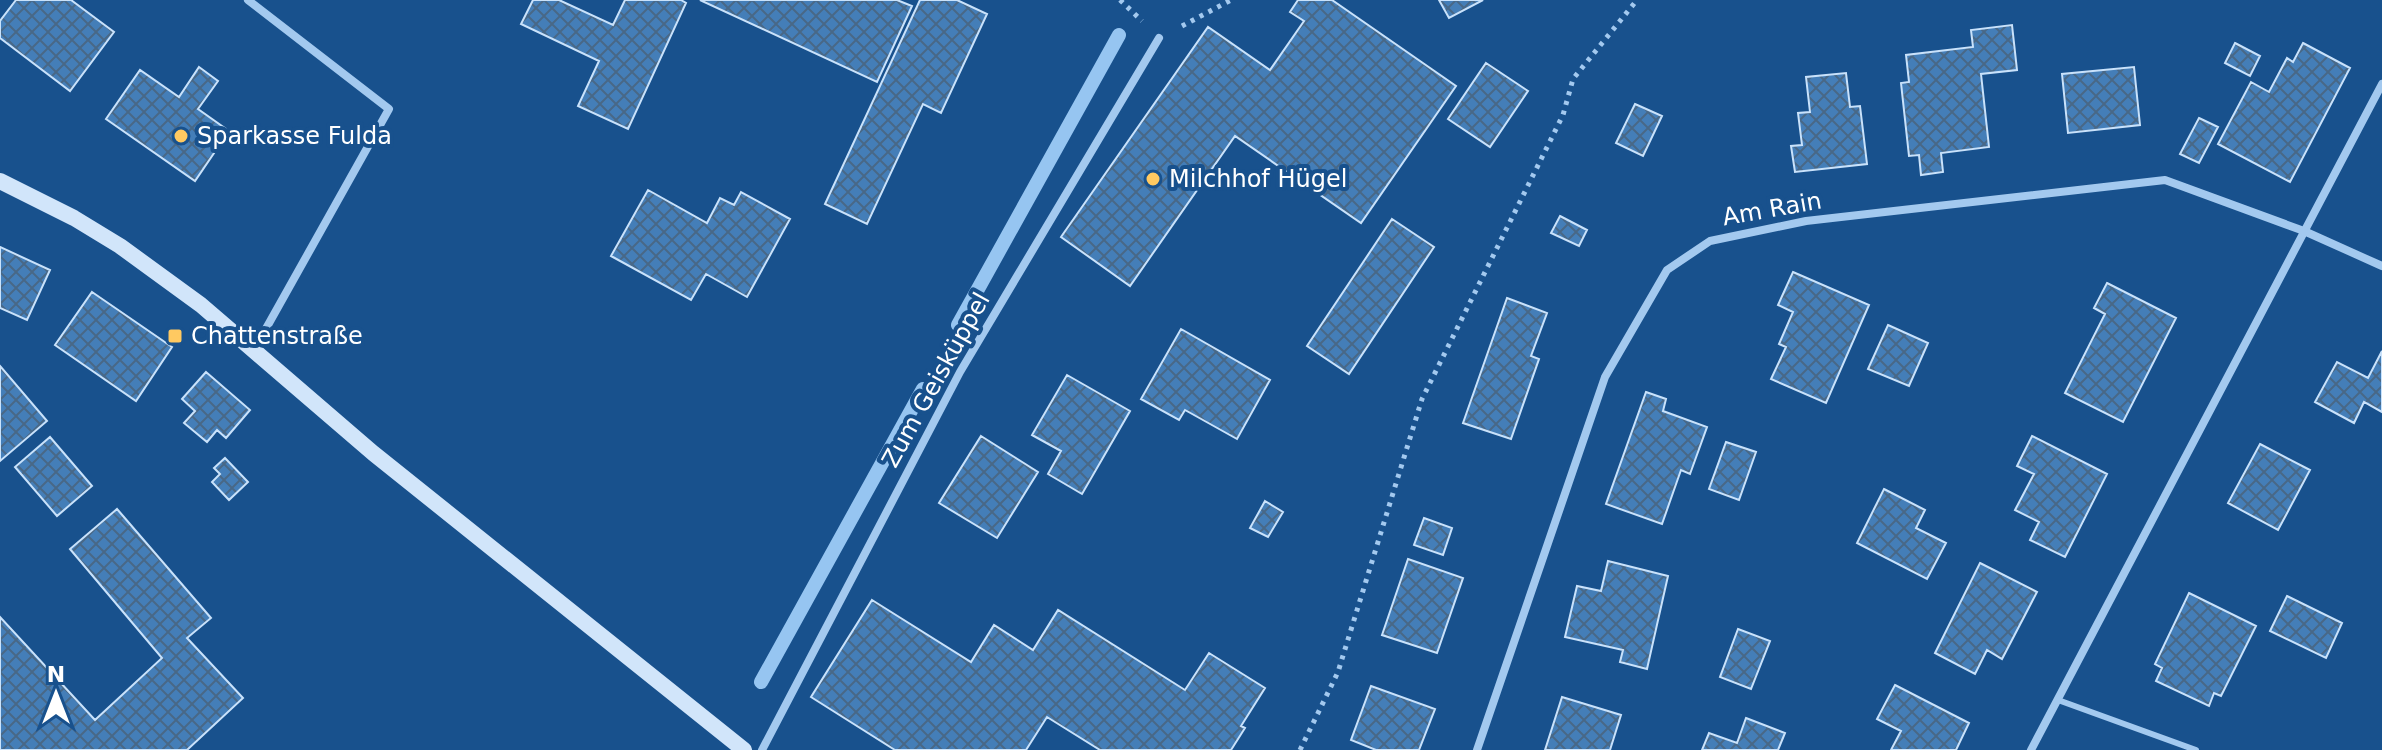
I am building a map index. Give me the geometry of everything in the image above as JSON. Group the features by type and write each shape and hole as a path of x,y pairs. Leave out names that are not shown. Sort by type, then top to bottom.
{"street":[{"path":"248,0 389,109 254,350"},
{"name":"Zum Geisküppel","path":"762,750 960,372 1159,38"},
{"path":"2031,750 2382,84"},
{"name":"Am Rain","path":"1477,750 1605,377 1667,270 1710,241 1806,221 2165,180 2304,231 2382,266"},
{"path":"0,181 74,218 120,246 201,305 373,453 744,750"}],"lane":[{"path":"2058,700 2196,750"}],"path":[{"path":"1159,38 1231,0"},
{"path":"1300,750 1338,672 1422,399 1563,115 1573,79 1637,0"}],"building":[{"path":"16,0 71,0 114,32 70,91 0,38 0,21"},
{"path":"533,0 559,0 613,25 625,0 681,0 686,3 628,129 578,106 599,61 521,24"},
{"path":"700,0 897,0 912,6 877,82"},
{"path":"920,0 957,0 987,14 941,113 923,104 867,224 825,204"},
{"name":"Milchhof Hügel","path":"1298,0 1332,0 1456,86 1361,223 1235,136 1130,286 1061,237 1208,27 1270,70 1304,21 1290,12"},
{"path":"1439,0 1483,0 1449,18"},
{"path":"2012,25 2017,70 1981,74 1989,147 1941,153 1943,172 1921,175 1919,155 1909,156 1901,83 1909,82 1906,55 1973,47 1971,30"},
{"path":"2235,43 2260,56 2250,76 2225,63"},
{"path":"2303,43 2350,68 2290,182 2218,144 2251,82 2269,92 2287,58 2293,62"},
{"path":"1486,63 1528,91 1490,147 1448,119"},
{"path":"199,67 218,81 198,109 229,131 195,181 106,119 140,70 179,97"},
{"path":"2134,67 2140,125 2068,133 2062,74"},
{"path":"1846,73 1850,107 1860,106 1867,164 1795,172 1791,146 1802,145 1798,113 1810,112 1806,77"},
{"path":"1635,104 1662,116 1643,156 1616,143"},
{"path":"2199,118 2218,127 2199,163 2180,154"},
{"path":"648,190 707,223 720,198 734,205 741,192 790,219 747,297 706,274 691,300 611,256"},
{"path":"1560,216 1587,230 1579,246 1551,233"},
{"path":"1392,219 1434,247 1349,374 1307,346"},
{"path":"0,247 50,270 27,320 0,308"},
{"path":"1793,272 1869,305 1826,403 1771,379 1786,347 1779,344 1793,312 1778,305"},
{"path":"2107,283 2176,318 2123,422 2065,393 2105,314 2094,308"},
{"path":"92,292 172,347 136,401 55,345"},
{"path":"1507,298 1547,313 1531,356 1539,359 1511,439 1463,423"},
{"path":"1888,325 1928,343 1909,386 1868,369"},
{"path":"1181,329 1270,380 1237,439 1185,410 1179,420 1141,399"},
{"path":"2382,351 2382,412 2364,402 2354,423 2315,402 2337,362 2368,378"},
{"path":"0,366 47,421 0,461"},
{"path":"206,372 250,410 226,438 217,430 207,442 184,423 195,411 182,399"},
{"path":"1067,375 1130,411 1082,494 1048,474 1061,451 1032,435"},
{"path":"1646,392 1666,399 1663,411 1707,427 1690,474 1681,470 1662,524 1606,504"},
{"path":"981,436 1038,472 997,538 939,503"},
{"path":"2032,436 2107,474 2065,557 2030,540 2039,522 2015,510 2034,474 2017,466"},
{"path":"50,437 92,486 57,516 15,467"},
{"path":"1726,442 1756,452 1739,500 1709,489"},
{"path":"2260,444 2310,470 2278,530 2228,503"},
{"path":"225,458 248,482 229,500 212,482 220,474 214,468"},
{"path":"1884,489 1925,510 1916,528 1946,543 1927,579 1857,543"},
{"path":"1265,501 1283,512 1268,537 1250,528"},
{"path":"117,509 211,618 187,638 243,698 187,750 0,750 0,617 95,720 162,658 70,549"},
{"path":"1424,518 1452,528 1443,555 1414,545"},
{"path":"1408,559 1463,578 1437,653 1382,635"},
{"path":"1608,561 1668,576 1647,669 1620,662 1623,650 1565,637 1577,586 1601,591"},
{"path":"1980,563 2037,592 2002,659 1987,650 1975,674 1935,653"},
{"path":"2189,593 2256,626 2221,696 2214,693 2209,706 2156,681 2162,668 2155,664"},
{"path":"2287,596 2342,623 2326,658 2270,631"},
{"path":"872,600 971,662 994,625 1033,650 1058,610 1185,690 1209,653 1265,688 1241,726 1245,728 1231,750 1100,750 1047,717 1026,750 895,750 811,697"},
{"path":"1738,629 1770,641 1751,689 1720,677"},
{"path":"1895,685 1969,723 1956,750 1891,750 1901,731 1877,719"},
{"path":"1371,686 1435,709 1419,750 1376,750 1351,740"},
{"path":"1562,697 1621,715 1610,750 1545,750"},
{"path":"1746,718 1785,733 1778,750 1702,750 1709,733 1737,743"}],"waterway":[{"path":"958,325 1119,35"},
{"path":"761,682 923,389"}],"place":[{"name":"Sparkasse Fulda","path":"181,136"},
{"name":"Milchhof Hügel","path":"1153,179"},
{"name":"Chattenstraße","path":"175,336"}]}
